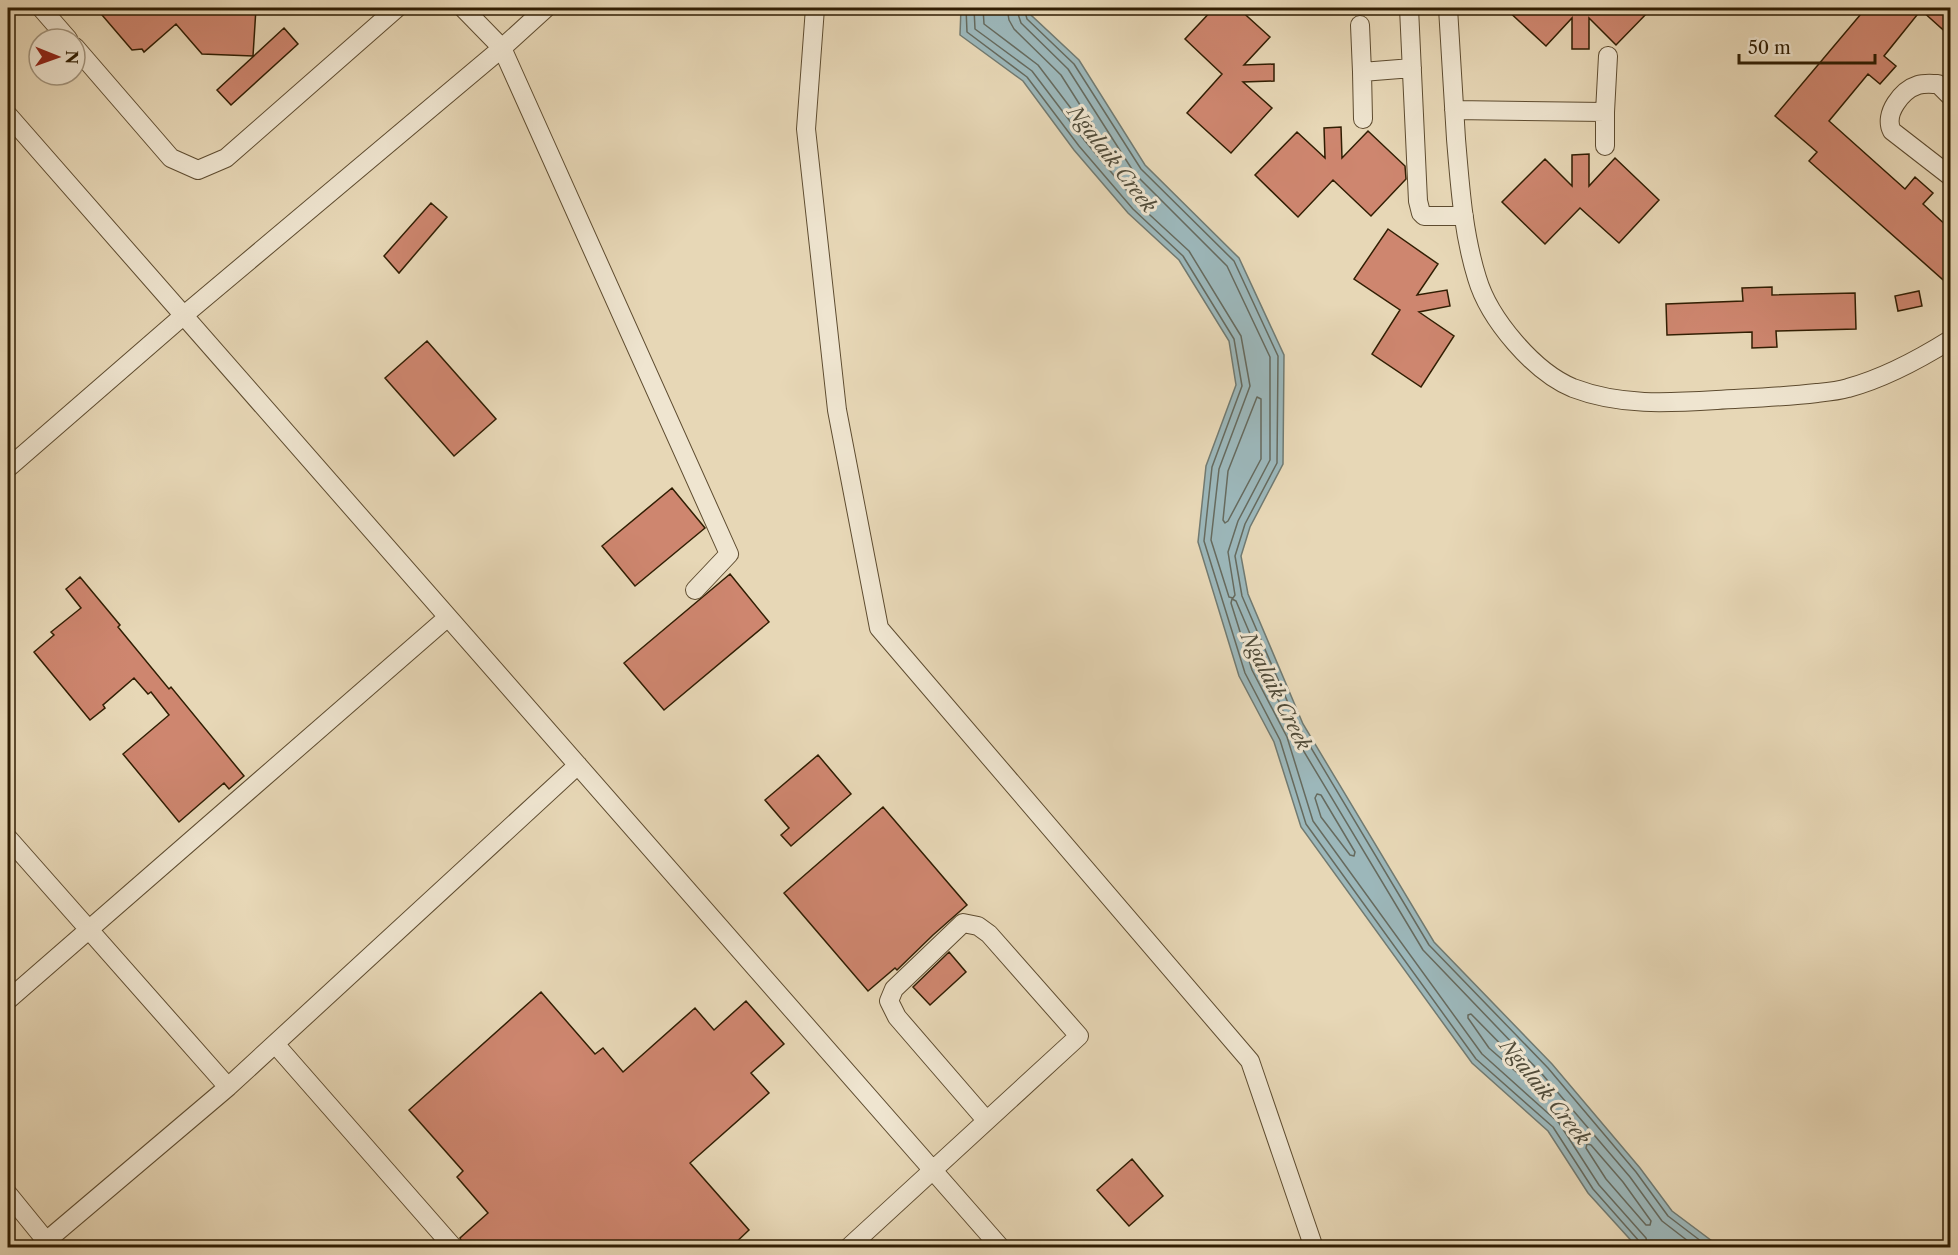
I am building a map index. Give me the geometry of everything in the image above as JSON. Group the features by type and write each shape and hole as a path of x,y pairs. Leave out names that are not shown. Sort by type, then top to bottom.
{"street":[{"path":"41,8 58,27"},
{"path":"87,61 171,158 198,170 226,158 398,8"},
{"path":"463,8 502,48 729,554 695,590"},
{"path":"8,468 183,316 502,48 546,8"},
{"path":"814,8 806,129 837,410 879,628 1250,1060 1314,1248"},
{"path":"1409,8 1418,201 1421,213 1424,216 1464,216"},
{"path":"1448,8 1461,199 1477,280 1491,309 1509,335 1540,368 1572,388 1607,398 1655,404 1803,394 1846,389 1880,378 1918,360 1950,340"},
{"path":"1360,24 1363,119"},
{"path":"1605,146 1608,56"},
{"path":"1362,72 1412,68"},
{"path":"1950,96 1938,84 1918,85 1901,94 1890,117 1889,125 1892,131 1950,176"},
{"path":"1455,110 1605,112"},
{"path":"8,116 1001,1248"},
{"path":"8,1000 448,617"},
{"path":"8,1194 45,1245 276,1045 578,765"},
{"path":"8,838 228,1087"},
{"path":"848,1248 1079,1036 989,934 978,926 963,923 894,989 889,1001 897,1017 986,1120"},
{"path":"276,1045 454,1248"}],"water":[{"name":"Ngalaik Creek","path":"961,8 1029,8 1031,15 1079,60 1145,165 1239,258 1284,355 1283,464 1250,527 1241,556 1248,594 1303,724 1434,942 1552,1064 1640,1168 1672,1211 1720,1247 1637,1247 1588,1193 1548,1131 1472,1063 1301,827 1274,742 1239,676 1198,542 1206,466 1236,385 1229,341 1179,260 1128,213 1074,150 1023,81 960,35"}],"building":[{"path":"96,8 256,8 253,56 202,54 176,24 144,52 142,49 132,50"},
{"path":"1214,8 1238,8 1270,37 1244,65 1274,64 1274,81 1243,82 1272,108 1231,153 1187,113 1222,74 1185,39"},
{"path":"1505,8 1652,8 1616,45 1589,18 1589,49 1572,49 1572,18 1546,46"},
{"path":"1866,8 1950,8 1950,36 1921,10 1884,56 1896,66 1880,84 1868,74 1829,121 1905,189 1915,177 1933,193 1923,204 1950,229 1950,286 1809,161 1817,152 1775,116"},
{"path":"284,28 298,44 231,105 217,90"},
{"path":"1341,127 1342,158 1368,131 1405,166 1406,179 1371,216 1333,180 1298,217 1255,175 1297,132 1325,158 1324,128"},
{"path":"1589,154 1589,186 1615,158 1659,200 1619,243 1580,208 1545,244 1502,202 1545,159 1572,186 1572,155"},
{"path":"431,203 447,217 399,273 384,256"},
{"path":"1388,229 1438,264 1417,295 1447,290 1450,306 1419,312 1454,336 1421,387 1372,354 1400,310 1354,279"},
{"path":"1772,287 1772,295 1855,293 1856,329 1776,331 1777,347 1752,348 1752,332 1667,335 1666,304 1743,301 1742,288"},
{"path":"1919,291 1922,306 1898,311 1895,296"},
{"path":"427,341 496,419 454,456 385,378"},
{"path":"672,488 705,528 635,586 602,546"},
{"path":"730,574 769,622 664,710 624,663"},
{"path":"80,577 169,689 171,687 244,776 229,789 224,783 179,822 123,754 169,715 151,692 148,694 134,678 103,705 105,708 90,720 34,652 54,635 51,632 81,608 66,589"},
{"path":"818,755 851,794 791,846 781,835 789,828 765,800"},
{"path":"883,807 967,905 897,970 895,968 868,991 784,893"},
{"path":"949,952 966,972 930,1005 913,987"},
{"path":"541,992 595,1054 603,1048 623,1072 695,1008 714,1030 746,1001 784,1044 751,1073 769,1093 690,1163 749,1230 730,1248 465,1248 460,1238 488,1213 457,1177 463,1171 409,1110"},
{"path":"1132,1159 1163,1196 1129,1226 1097,1190"}]}
